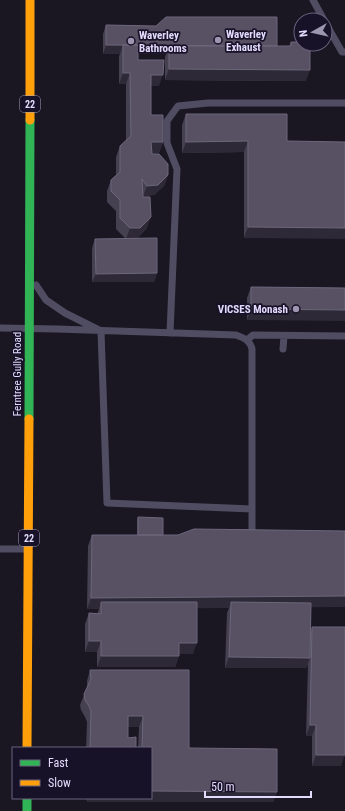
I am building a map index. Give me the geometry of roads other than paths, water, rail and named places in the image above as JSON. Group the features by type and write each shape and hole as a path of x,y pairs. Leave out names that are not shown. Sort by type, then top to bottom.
{"main road":[{"name":"Ferntree Gully Road","path":"27,747 30,328 30,0"},
{"path":"27,799 27,811"}],"lane":[{"path":"313,0 320,12"},
{"path":"333,36 342,52 345,52"},
{"path":"170,333 176,169 167,144 167,121 178,106 208,103 345,103"},
{"path":"30,271 35,284 46,300 65,313 101,331"},
{"path":"0,328 236,336 248,340 252,349 252,533 236,533"},
{"path":"101,331 107,504 252,509"},
{"path":"248,340 253,335 345,336"},
{"path":"283,349 284,336"},
{"path":"0,549 28,549"}],"place":[{"name":"Waverley Exhaust","path":"218,40"},
{"name":"Waverley Bathrooms","path":"131,41"},
{"name":"VICSES Monash","path":"296,309"}]}
